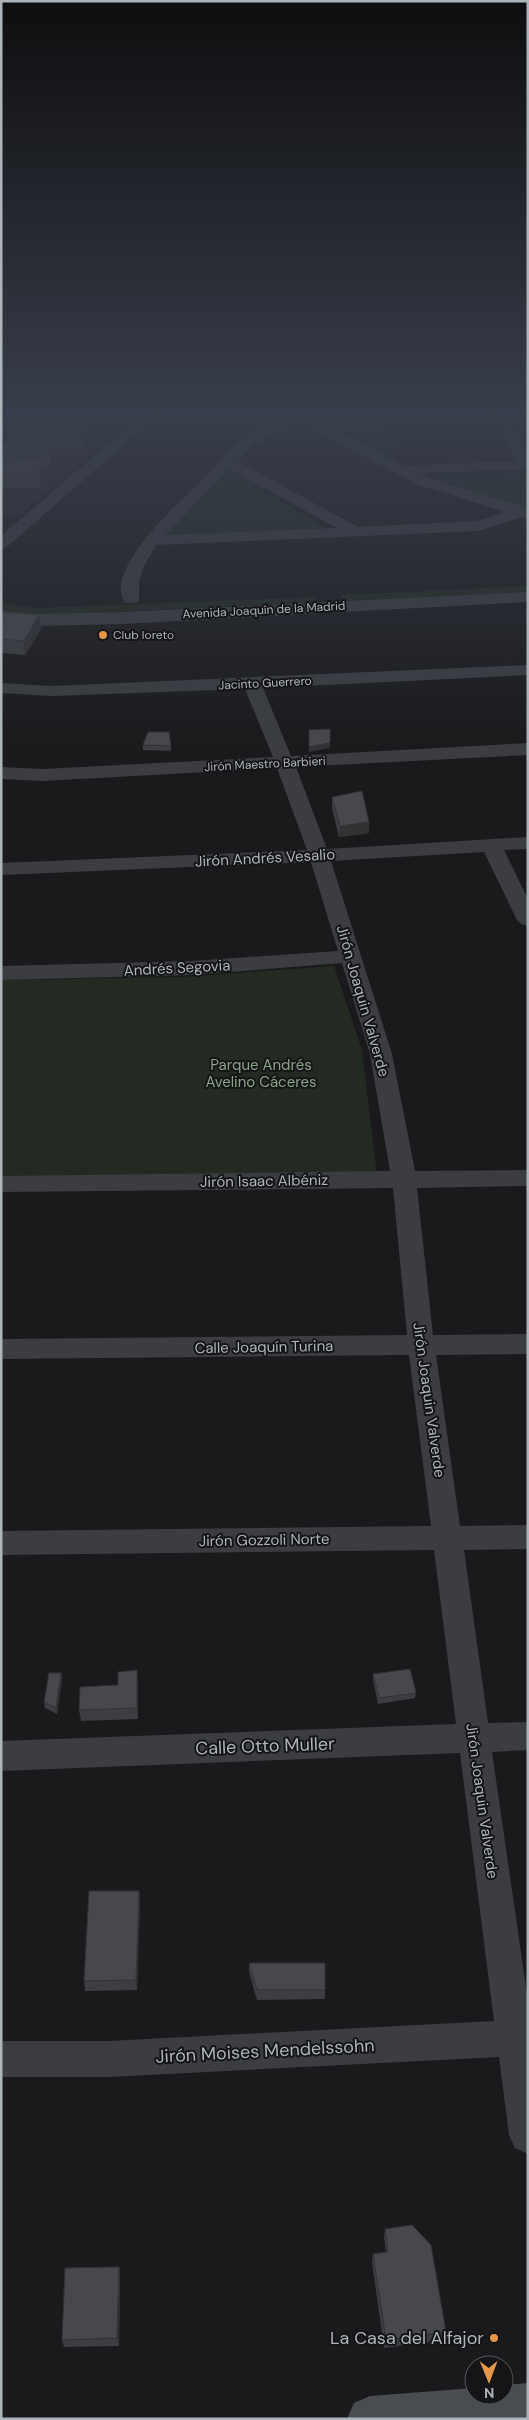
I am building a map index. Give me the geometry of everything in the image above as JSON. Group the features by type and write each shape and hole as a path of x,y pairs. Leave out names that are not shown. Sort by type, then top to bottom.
{"main road":[{"path":"370,2419 528,2406"}],"street":[{"path":"1,544 24,524"},
{"path":"131,599 130,580 138,557 150,540 166,524"},
{"path":"341,524 354,531"},
{"path":"150,540 478,526 485,524"},
{"name":"Avenida Joaquín de la Madrid","path":"268,593 332,598"},
{"name":"Avenida Joaquín de la Madrid","path":"1,617 49,620 332,598 527,594"},
{"path":"112,600 150,598"},
{"name":"Jacinto Guerrero","path":"1,688 52,691 528,670"},
{"name":"Jirón Joaquin Valverde","path":"252,683 285,763 319,856 352,956 381,1054 404,1179 421,1345 474,1739 521,2038 528,2135"},
{"name":"Jirón Maestro Barbieri","path":"1,773 43,775 528,749"},
{"name":"Jirón Andrés Vesalio","path":"1,869 319,856 528,843"},
{"path":"490,845 528,920"},
{"name":"Andrés Segovia","path":"1,973 182,968 352,956"},
{"name":"Jirón Isaac Albéniz","path":"1,1184 528,1178"},
{"name":"Calle Joaquín Turina","path":"1,1349 528,1344"},
{"name":"Jirón Gozzoli Norte","path":"1,1543 528,1537"},
{"name":"Calle Otto Muller","path":"1,1756 528,1736"},
{"name":"Jirón Moises Mendelssohn","path":"1,2059 109,2059 521,2038"}],"green space":[{"path":"169,524 319,524 327,529 156,536"},
{"path":"528,586 528,594 342,601 341,595"},
{"path":"316,597 317,602 27,616 1,612 1,603 34,608"},
{"name":"Parque Andrés Avelino Cáceres","path":"334,966 362,1050 377,1175 1,1179 1,980 181,977"}],"building":[{"path":"1,612 39,615 24,641 1,639"},
{"path":"330,729 330,743 309,747 309,730"},
{"path":"148,732 169,732 171,746 143,745"},
{"path":"362,791 369,822 340,826 332,797"},
{"path":"410,1669 416,1693 379,1698 373,1674"},
{"path":"137,1670 137,1708 79,1710 80,1687 118,1685 118,1672"},
{"path":"49,1673 61,1673 56,1708 44,1702"},
{"path":"89,1891 139,1891 136,1980 84,1981"},
{"path":"249,1963 325,1963 325,1990 257,1990"},
{"path":"412,2225 431,2245 446,2332 386,2340 373,2254 388,2252 385,2229"},
{"path":"119,2267 117,2338 62,2340 65,2268"}],"place":[{"name":"Club loreto","path":"103,635"},
{"name":"La Casa del Alfajor","path":"494,2338"}]}
